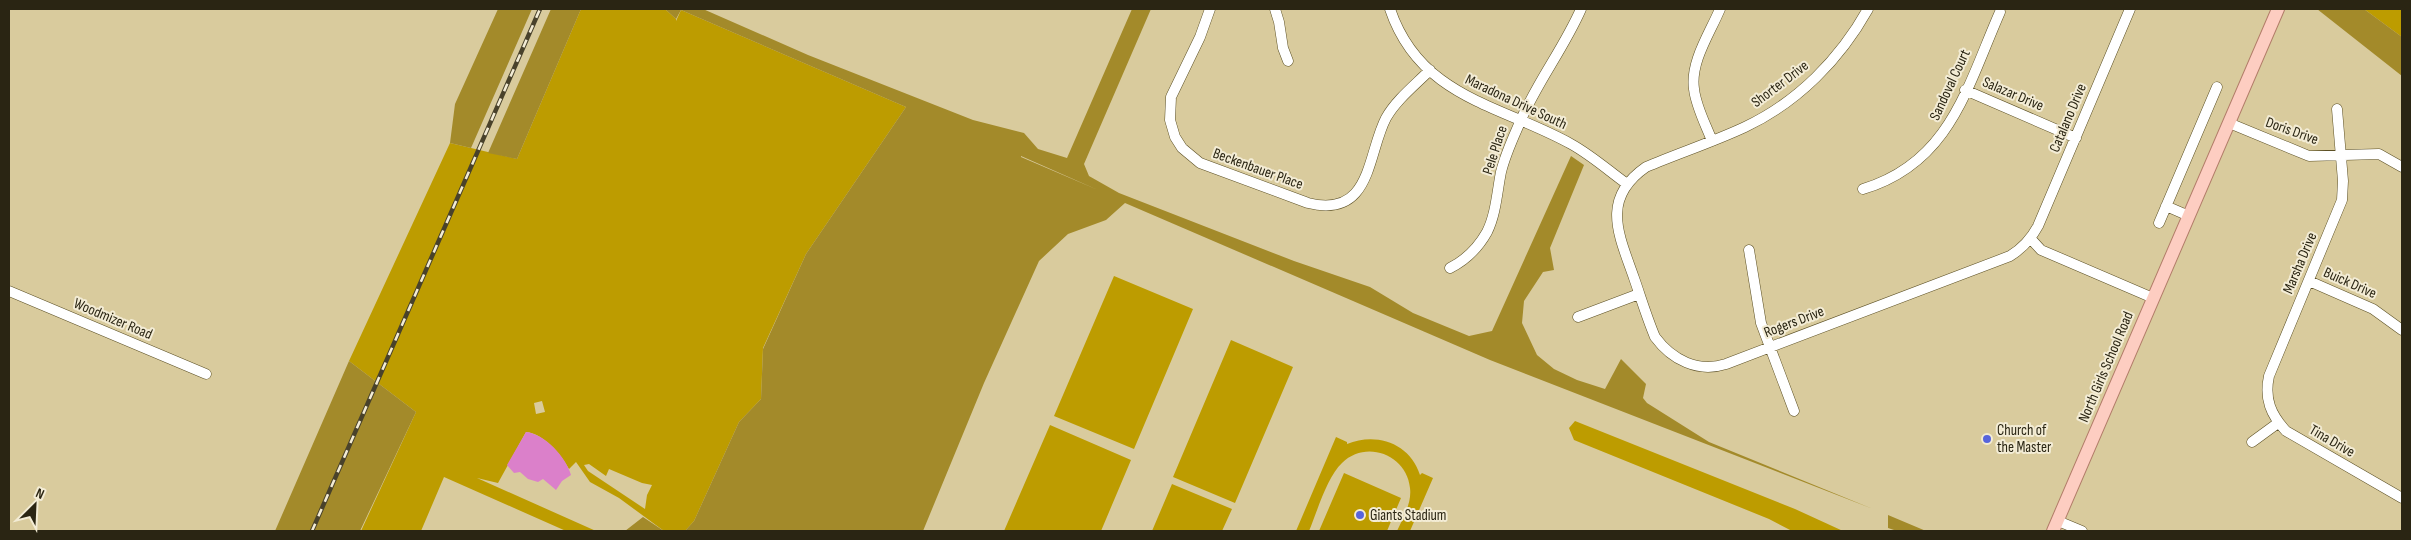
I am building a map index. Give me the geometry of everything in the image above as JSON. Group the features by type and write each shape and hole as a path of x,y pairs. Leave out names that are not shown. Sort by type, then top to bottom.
{"main road":[{"name":"North Girls School Road","path":"2055,526 2278,9"}],"street":[{"name":"Beckenbauer Place","path":"1210,9 1200,37 1176,83 1170,102 1172,129 1180,145 1191,157 1209,168 1308,203 1319,206 1333,204 1349,197 1362,186 1369,173 1380,133 1388,116 1397,102 1430,70"},
{"path":"1275,9 1280,22 1283,48 1288,61"},
{"name":"Maradona Drive South","path":"1390,9 1409,45 1430,70 1462,95 1571,144 1627,184"},
{"name":"Pele Place","path":"1450,268 1470,254 1487,231 1494,212 1503,165 1520,121 1540,80 1572,28 1581,9"},
{"path":"1712,141 1695,97 1693,80 1696,63 1720,9"},
{"name":"Shorter Drive","path":"1686,151 1760,119 1808,84 1842,48 1868,9"},
{"name":"Catalano Drive","path":"2031,239 2130,9"},
{"name":"Sandoval Court","path":"1863,189 1893,178 1925,155 1948,127 2000,12"},
{"path":"2158,223 2217,87"},
{"name":"Salazar Drive","path":"1965,90 2076,138"},
{"name":"Marsha Drive","path":"2278,423 2267,400 2268,380 2342,200 2343,184 2337,109"},
{"name":"Doris Drive","path":"2229,123 2309,156 2379,154 2402,167"},
{"name":"Rogers Drive","path":"1686,151 1646,167 1627,184 1618,204 1616,223 1655,337 1671,354 1688,364 1707,367 1723,365 2010,256 2031,239"},
{"path":"2166,206 2189,216"},
{"path":"2031,239 2041,250 2153,298"},
{"path":"1749,250 1758,313 1769,348 1794,411"},
{"name":"Buick Drive","path":"2309,281 2373,309 2402,330"},
{"name":"Woodmizer Road","path":"9,291 206,374"},
{"path":"1578,317 1639,294"},
{"path":"2252,442 2278,423"},
{"name":"Tina Drive","path":"2278,423 2292,436 2402,498"},
{"path":"2055,526 2082,531"}],"shaded area":[{"path":"498,9 532,9 471,148 450,143 455,104"},
{"path":"551,9 581,9 517,159 488,153"},
{"path":"581,9 665,9 676,21 681,10 906,107 806,254 763,348 761,399 739,422 694,521 685,531 664,531 619,498 590,482 576,462 569,469 551,446 539,437 526,432 498,483 477,478 596,531 566,531 444,477 421,531 361,531 416,412 349,361 450,143 517,159","holes":["542,401 545,412 536,414 534,403","589,464 606,476 609,469 642,483 652,485 647,495 645,509 588,471 584,465"]},
{"path":"665,9 703,9 808,55 973,120 1024,133 1038,149 1067,158 1132,9 1151,9 1084,164 1089,176 1119,193 1294,261 1370,287 1413,313 1469,336 1492,331 1571,156 1584,165 1550,248 1554,270 1543,272 1524,301 1522,323 1537,355 1554,369 1577,380 1605,389 1621,359 1646,384 1643,398 1647,403 1709,442 1873,509 1490,360 1125,203 1106,220 1068,234 1039,261 984,383 923,531 685,531 694,521 739,422 761,399 763,349 806,254 906,107 681,10 676,19","holes":["1021,156 1098,190 1021,157"]},
{"path":"2317,9 2364,9 2402,37 2402,76"},
{"path":"2364,9 2402,9 2402,37"},
{"path":"1114,276 1193,309 1134,449 1054,416"},
{"path":"1231,340 1293,367 1235,503 1173,477"},
{"path":"349,361 416,412 360,531 275,531"},
{"path":"1575,421 1795,509 1843,531 1792,531 1769,519 1574,440 1569,428"},
{"path":"1050,425 1131,460 1101,531 1004,531"},
{"path":"526,432 540,437 547,442 565,461 571,475 562,481 556,490 543,479 538,482 528,479 520,472 514,473 507,465"},
{"path":"1336,437 1347,442 1347,444 1369,439 1391,443 1408,455 1420,475 1422,473 1433,478 1410,531 1397,531 1410,499 1407,476 1393,459 1384,454 1362,452 1352,456 1337,469 1327,486 1309,531 1296,531"},
{"name":"Giants Stadium","path":"1344,473 1401,498 1387,531 1319,531"},
{"path":"1172,484 1232,509 1222,531 1152,531"},
{"path":"1888,515 1926,531 1897,531 1888,528"},
{"path":"643,517 664,531 625,531"}],"railway":[{"path":"312,531 540,9"}],"place":[{"name":"Church of the Master","path":"1987,439"},
{"name":"Giants Stadium","path":"1360,515"}]}
